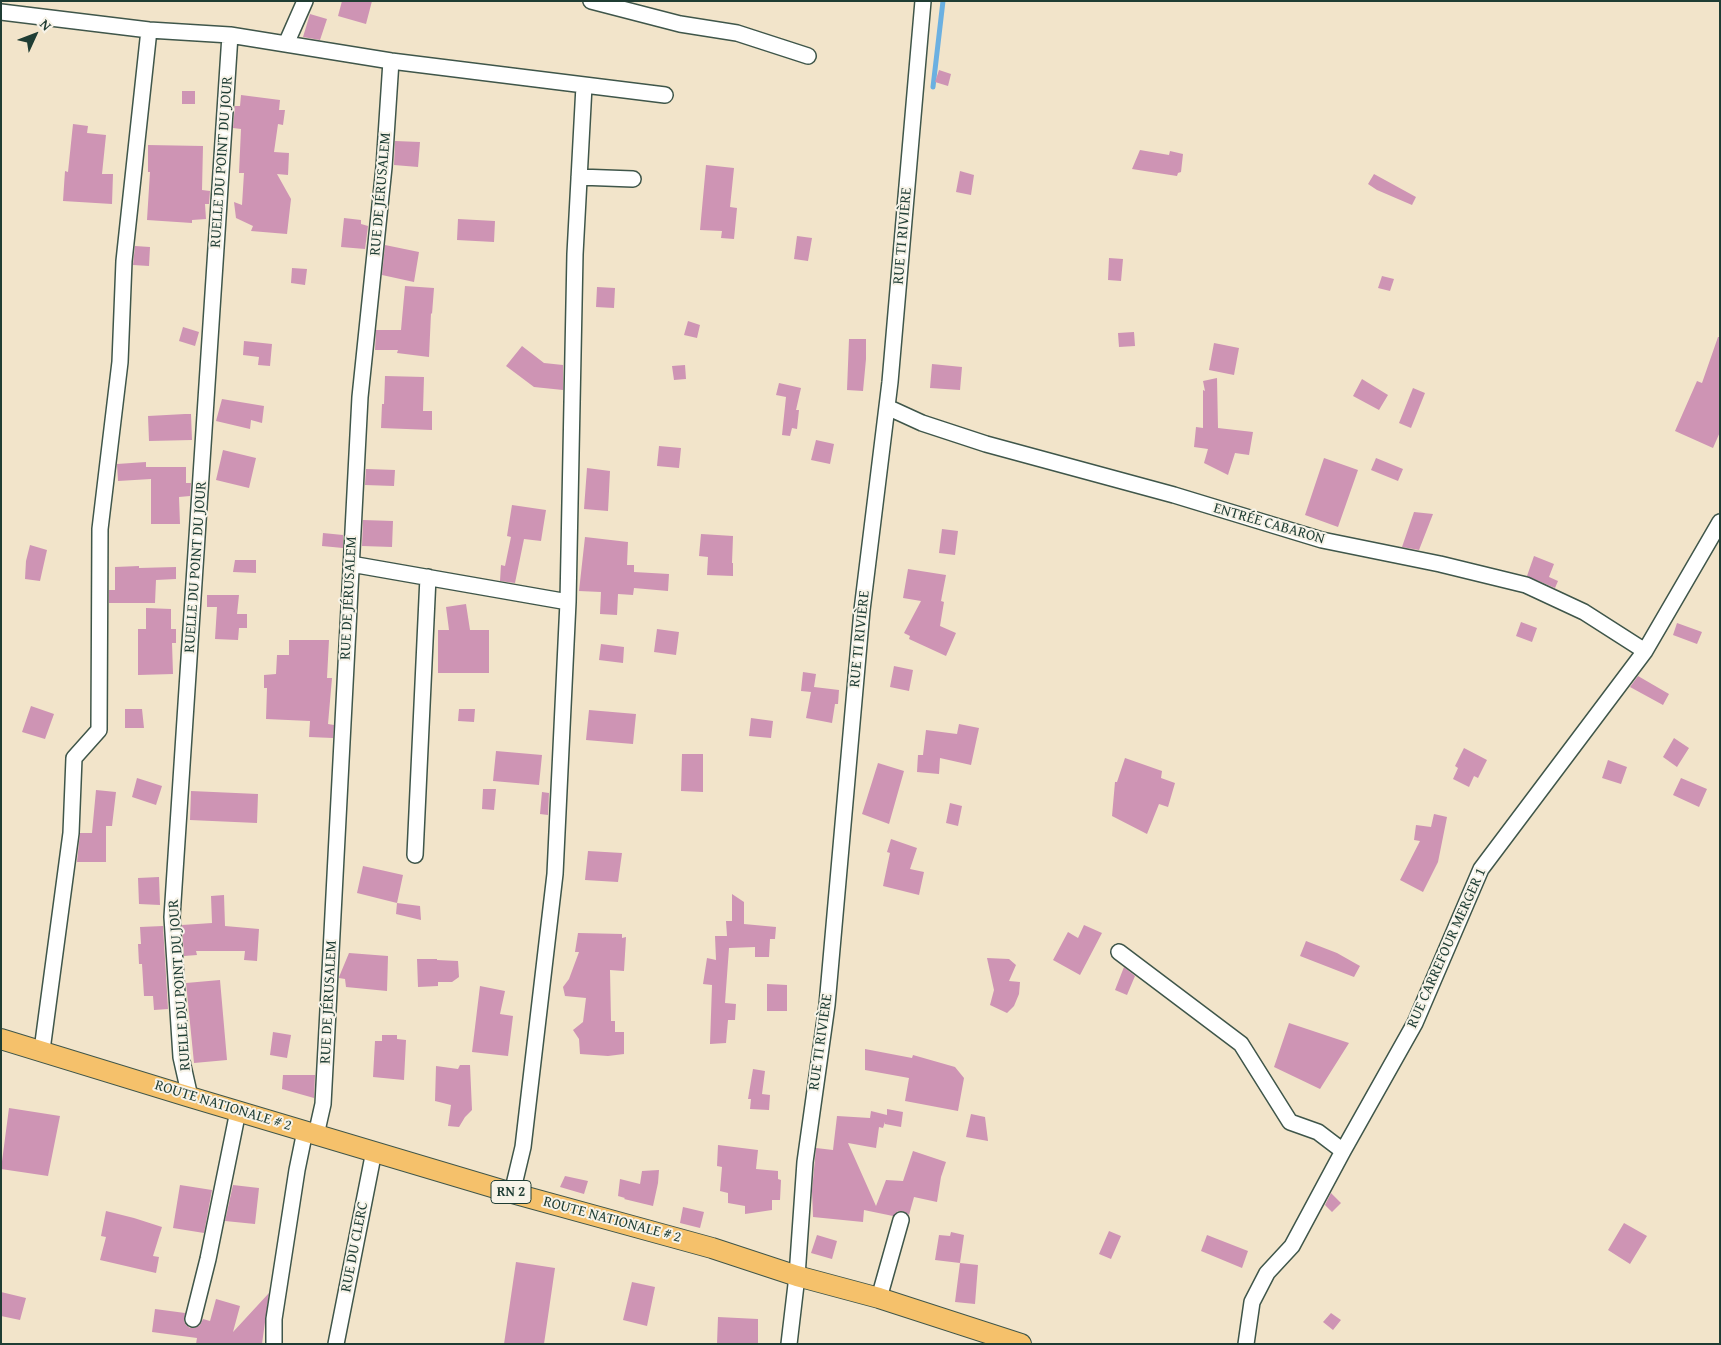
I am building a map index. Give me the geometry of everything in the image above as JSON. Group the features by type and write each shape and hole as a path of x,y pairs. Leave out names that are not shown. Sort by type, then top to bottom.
{"main road":[{"name":"ROUTE NATIONALE # 2","path":"1,1039 512,1193 703,1246 797,1276 879,1298 1021,1344"}],"street":[{"path":"286,44 306,1"},
{"path":"591,1 680,24 737,33 808,56"},
{"name":"RUE TI RIVIÈRE","path":"789,1344 797,1276 805,1162 827,1005 862,610 887,407 923,1"},
{"path":"1,12 149,30 230,35 391,61 665,95"},
{"path":"42,1050 71,833 74,758 99,730 100,529 120,362 124,261 149,30"},
{"name":"RUELLE DU POINT DU JOUR","path":"190,1097 181,1057 172,916 230,35"},
{"name":"RUE DE JÉRUSALEM","path":"274,1344 274,1319 297,1170 323,1104 360,398 384,167 391,61"},
{"path":"512,1193 523,1147 555,874 568,602 575,254 584,86"},
{"path":"579,177 633,179"},
{"name":"ENTRÉE CABARON","path":"887,407 922,423 986,444 1174,495 1322,540 1440,564 1526,585 1584,612 1645,651"},
{"name":"RUE CARREFOUR MERGER 1","path":"1246,1344 1252,1302 1267,1273 1292,1246 1415,1023 1481,869 1645,651 1720,522"},
{"path":"351,564 568,602"},
{"path":"415,855 428,577"},
{"path":"1119,952 1241,1044 1290,1122 1318,1132 1343,1151"},
{"path":"193,1319 210,1250 238,1111"},
{"name":"RUE DU CLERC","path":"336,1344 374,1151"},
{"path":"879,1298 901,1220"}],"building":[{"path":"342,1 372,1 366,24 338,16"},
{"path":"310,14 327,19 320,40 303,37"},
{"path":"939,70 951,74 948,86 935,82"},
{"path":"182,91 195,91 195,104 182,104"},
{"path":"241,95 280,100 279,110 285,110 283,125 278,124 274,152 289,153 288,175 277,174 291,199 287,234 251,231 253,226 236,218 234,202 242,205 244,173 239,173 241,129 233,128 235,106 240,106"},
{"path":"73,124 88,126 87,133 106,135 102,174 113,174 112,204 63,201 65,171 68,172"},
{"path":"395,141 420,142 418,167 394,165"},
{"path":"148,145 203,146 202,190 210,191 209,204 205,204 206,219 192,220 192,223 147,220 150,172 148,172"},
{"path":"1140,150 1169,155 1170,151 1183,154 1181,172 1177,176 1132,169"},
{"path":"706,165 734,168 730,207 737,208 734,239 721,238 722,231 700,230"},
{"path":"960,171 974,175 971,195 956,192"},
{"path":"1374,174 1416,197 1412,205 1377,190 1368,184"},
{"path":"344,218 361,220 361,224 368,226 365,249 341,247"},
{"path":"458,219 495,221 494,242 457,240"},
{"path":"797,236 812,238 808,261 794,259"},
{"path":"385,245 419,252 414,282 382,275"},
{"path":"135,246 150,247 149,266 133,265"},
{"path":"1109,258 1123,259 1121,281 1108,280"},
{"path":"292,268 307,269 305,285 291,283"},
{"path":"1382,276 1394,279 1390,291 1378,288"},
{"path":"405,286 434,288 429,357 397,353 398,350 375,350 376,330 401,330"},
{"path":"597,287 615,288 614,308 596,307"},
{"path":"688,321 700,325 697,338 684,335"},
{"path":"183,327 199,332 195,346 179,341"},
{"path":"1134,332 1135,346 1119,347 1118,333"},
{"path":"1718,337 1720,337 1720,432 1713,448 1675,431 1697,381 1702,383"},
{"path":"849,339 866,339 863,391 847,390"},
{"path":"244,341 272,344 270,366 258,365 259,357 243,355"},
{"path":"1214,343 1239,348 1234,375 1209,370"},
{"path":"522,346 544,363 563,365 563,390 534,387 506,366"},
{"path":"932,364 962,367 960,390 930,388"},
{"path":"685,365 686,379 674,380 672,366"},
{"path":"385,376 424,377 423,411 432,411 432,430 381,428"},
{"path":"1217,378 1218,428 1253,432 1249,455 1235,453 1228,475 1204,463 1208,449 1194,447 1196,427 1203,428 1203,390 1205,391 1203,381"},
{"path":"1362,379 1388,395 1379,410 1353,396"},
{"path":"779,383 801,388 796,410 799,410 797,429 792,428 790,436 782,435 786,397 776,395"},
{"path":"1413,388 1425,393 1411,428 1399,423"},
{"path":"222,399 264,406 262,423 251,420 250,429 216,421"},
{"path":"191,414 192,440 149,441 148,416"},
{"path":"816,440 834,444 830,464 811,460"},
{"path":"659,446 681,448 679,468 657,466"},
{"path":"223,450 256,458 249,488 216,480"},
{"path":"1324,458 1358,470 1338,527 1305,515"},
{"path":"1376,458 1403,469 1398,481 1371,470"},
{"path":"146,462 146,467 186,467 186,483 191,483 190,496 179,497 180,524 151,524 151,479 118,481 117,464"},
{"path":"587,468 610,471 608,511 584,509"},
{"path":"366,469 395,470 394,486 365,485"},
{"path":"512,505 546,510 541,541 524,539 515,583 500,581 501,565 505,566 511,537 507,536"},
{"path":"1414,512 1433,514 1419,550 1402,547"},
{"path":"363,520 393,521 392,547 362,546"},
{"path":"942,529 958,531 955,555 939,553"},
{"path":"323,533 343,535 343,548 322,546"},
{"path":"701,534 733,536 733,576 707,575 708,557 699,556"},
{"path":"585,537 628,542 627,565 634,565 634,572 669,574 668,591 634,588 633,595 618,594 617,615 600,614 601,592 579,591"},
{"path":"30,545 47,550 40,581 25,579 26,561"},
{"path":"1534,556 1554,564 1549,577 1558,581 1555,588 1527,576"},
{"path":"235,560 256,560 256,573 233,572"},
{"path":"139,566 139,568 176,567 176,579 156,580 155,603 109,603 109,590 115,590 115,567"},
{"path":"908,569 946,575 941,601 944,602 940,626 956,633 946,656 909,639 910,636 904,633 921,601 903,598"},
{"path":"207,595 239,595 237,614 247,614 247,628 239,628 238,640 215,639 217,607 207,607"},
{"path":"466,604 470,630 489,630 489,673 438,673 438,630 449,630 446,607"},
{"path":"146,608 171,609 171,629 176,629 176,643 172,643 173,674 138,675 138,629 146,629"},
{"path":"1521,622 1537,628 1532,642 1516,636"},
{"path":"1677,623 1702,632 1697,644 1673,635"},
{"path":"657,629 679,632 676,655 654,652"},
{"path":"289,640 329,640 327,678 332,678 328,724 334,725 333,738 309,737 310,721 266,719 267,688 264,688 264,675 276,674 277,655 289,655"},
{"path":"601,644 624,647 623,663 599,660"},
{"path":"894,666 913,670 909,691 890,687"},
{"path":"803,672 816,674 814,687 839,690 838,704 835,704 832,723 806,718 811,692 801,691"},
{"path":"1638,676 1669,694 1663,705 1630,687"},
{"path":"31,706 54,714 45,739 22,732"},
{"path":"125,709 142,709 144,728 125,728"},
{"path":"459,709 475,709 474,722 458,721"},
{"path":"589,710 636,714 633,744 586,740"},
{"path":"751,718 773,721 771,738 749,736"},
{"path":"959,724 979,728 971,765 940,758 939,774 917,772 918,755 923,755 926,730 957,734"},
{"path":"1674,738 1689,748 1677,767 1663,757"},
{"path":"1464,748 1487,760 1478,778 1474,776 1469,787 1453,779 1458,768 1455,766"},
{"path":"496,751 542,755 539,785 493,781"},
{"path":"682,754 703,754 703,792 681,791"},
{"path":"1125,758 1162,771 1161,778 1175,783 1168,807 1159,804 1147,834 1112,816 1115,782 1117,782"},
{"path":"1608,760 1627,767 1621,784 1602,778"},
{"path":"878,763 904,771 889,824 862,814"},
{"path":"137,778 162,786 156,805 132,797"},
{"path":"1681,778 1707,789 1699,807 1673,795"},
{"path":"483,789 496,789 494,810 482,809"},
{"path":"96,790 116,792 112,826 106,826 106,862 77,862 80,833 92,833"},
{"path":"191,791 258,794 257,823 190,820"},
{"path":"542,792 549,793 548,815 540,814"},
{"path":"950,803 962,806 958,826 946,823"},
{"path":"1434,814 1447,817 1438,862 1423,892 1400,880 1420,841 1414,840 1416,825 1431,827"},
{"path":"891,839 917,848 910,869 924,872 919,895 883,886 890,853 887,852"},
{"path":"588,851 622,853 618,882 585,880"},
{"path":"363,866 403,875 397,903 357,893"},
{"path":"159,877 160,905 139,904 138,878"},
{"path":"732,894 744,902 744,924 776,927 775,939 770,939 769,957 755,957 755,947 729,948 725,1003 736,1004 735,1020 728,1020 726,1043 710,1044 712,985 703,984 707,958 716,960 715,936 727,936 726,921 732,921"},
{"path":"224,895 225,926 259,929 257,961 244,960 245,951 196,951 197,955 184,956 182,925 212,923 211,896"},
{"path":"397,903 420,906 421,920 396,914"},
{"path":"1084,925 1102,933 1080,975 1053,960 1068,932 1078,938"},
{"path":"163,926 168,1009 154,1010 153,996 144,996 142,964 139,964 138,944 141,944 140,927"},
{"path":"578,933 622,934 622,938 626,937 624,971 610,970 611,1021 615,1021 615,1032 624,1032 624,1054 608,1056 580,1054 579,1039 573,1030 583,1022 586,998 565,996 563,987 569,979 579,952 575,952"},
{"path":"1306,941 1337,953 1360,966 1354,977 1300,956"},
{"path":"349,953 388,956 387,991 346,987 345,979 339,977"},
{"path":"987,958 1009,959 1016,965 1009,981 1020,982 1019,994 1014,1006 1007,1013 990,1005 994,990"},
{"path":"417,959 458,961 459,977 452,982 438,982 438,986 418,987"},
{"path":"1124,967 1135,976 1127,995 1115,990"},
{"path":"220,980 227,1060 194,1063 186,983"},
{"path":"767,984 787,985 787,1011 767,1011"},
{"path":"480,986 505,991 500,1014 513,1016 508,1056 472,1052"},
{"path":"1289,1023 1349,1043 1320,1089 1274,1067"},
{"path":"273,1032 291,1035 287,1058 270,1055"},
{"path":"382,1035 397,1035 397,1039 406,1040 404,1080 373,1077 375,1041 382,1041"},
{"path":"865,1049 912,1058 913,1055 955,1067 964,1078 958,1111 905,1101 909,1078 865,1070"},
{"path":"460,1065 470,1065 472,1110 459,1127 448,1126 451,1105 435,1101 436,1066 458,1069"},
{"path":"753,1069 765,1071 762,1094 770,1095 769,1110 750,1109 751,1099 748,1099"},
{"path":"283,1075 315,1075 314,1098 282,1089"},
{"path":"9,1108 60,1116 48,1176 1,1169"},
{"path":"887,1109 903,1112 901,1127 885,1124 885,1122 883,1128 879,1127 876,1148 848,1143 876,1206 886,1180 903,1181 913,1151 946,1162 941,1177 937,1202 914,1197 909,1215 903,1211 898,1211 893,1216 864,1210 863,1222 813,1217 812,1191 816,1148 833,1150 837,1116 870,1118 871,1111 887,1115"},
{"path":"971,1114 985,1117 988,1141 966,1137"},
{"path":"718,1145 758,1150 756,1169 778,1171 778,1179 781,1180 780,1200 772,1200 772,1210 745,1214 745,1206 728,1203 728,1193 720,1191 722,1167 717,1166"},
{"path":"659,1170 653,1206 618,1196 620,1179 640,1184 642,1171"},
{"path":"565,1176 588,1181 584,1194 560,1187"},
{"path":"180,1185 212,1190 204,1233 173,1228"},
{"path":"233,1185 259,1188 255,1224 225,1221"},
{"path":"1331,1193 1341,1203 1332,1212 1325,1205"},
{"path":"683,1207 704,1212 700,1228 680,1223"},
{"path":"106,1211 162,1227 153,1256 159,1257 156,1273 100,1260 106,1237 101,1236"},
{"path":"1624,1223 1647,1236 1630,1264 1608,1250"},
{"path":"1109,1231 1121,1236 1111,1259 1099,1254"},
{"path":"951,1232 964,1235 960,1263 935,1260 939,1235 950,1236"},
{"path":"817,1235 837,1241 832,1259 811,1253"},
{"path":"1207,1235 1248,1251 1242,1268 1201,1251"},
{"path":"516,1262 555,1268 544,1344 504,1344"},
{"path":"960,1263 978,1265 975,1304 955,1302"},
{"path":"632,1282 655,1287 647,1326 623,1320"},
{"path":"1,1292 26,1298 20,1320 1,1316"},
{"path":"269,1293 262,1344 196,1344 197,1338 152,1332 155,1309 185,1313 184,1321 186,1325 190,1328 195,1328 200,1325 203,1319 210,1321 216,1299 240,1306 233,1332"},
{"path":"1331,1313 1341,1320 1333,1330 1323,1322"},
{"path":"718,1317 758,1319 758,1344 717,1344"}],"waterway":[{"path":"933,87 943,1"}]}
